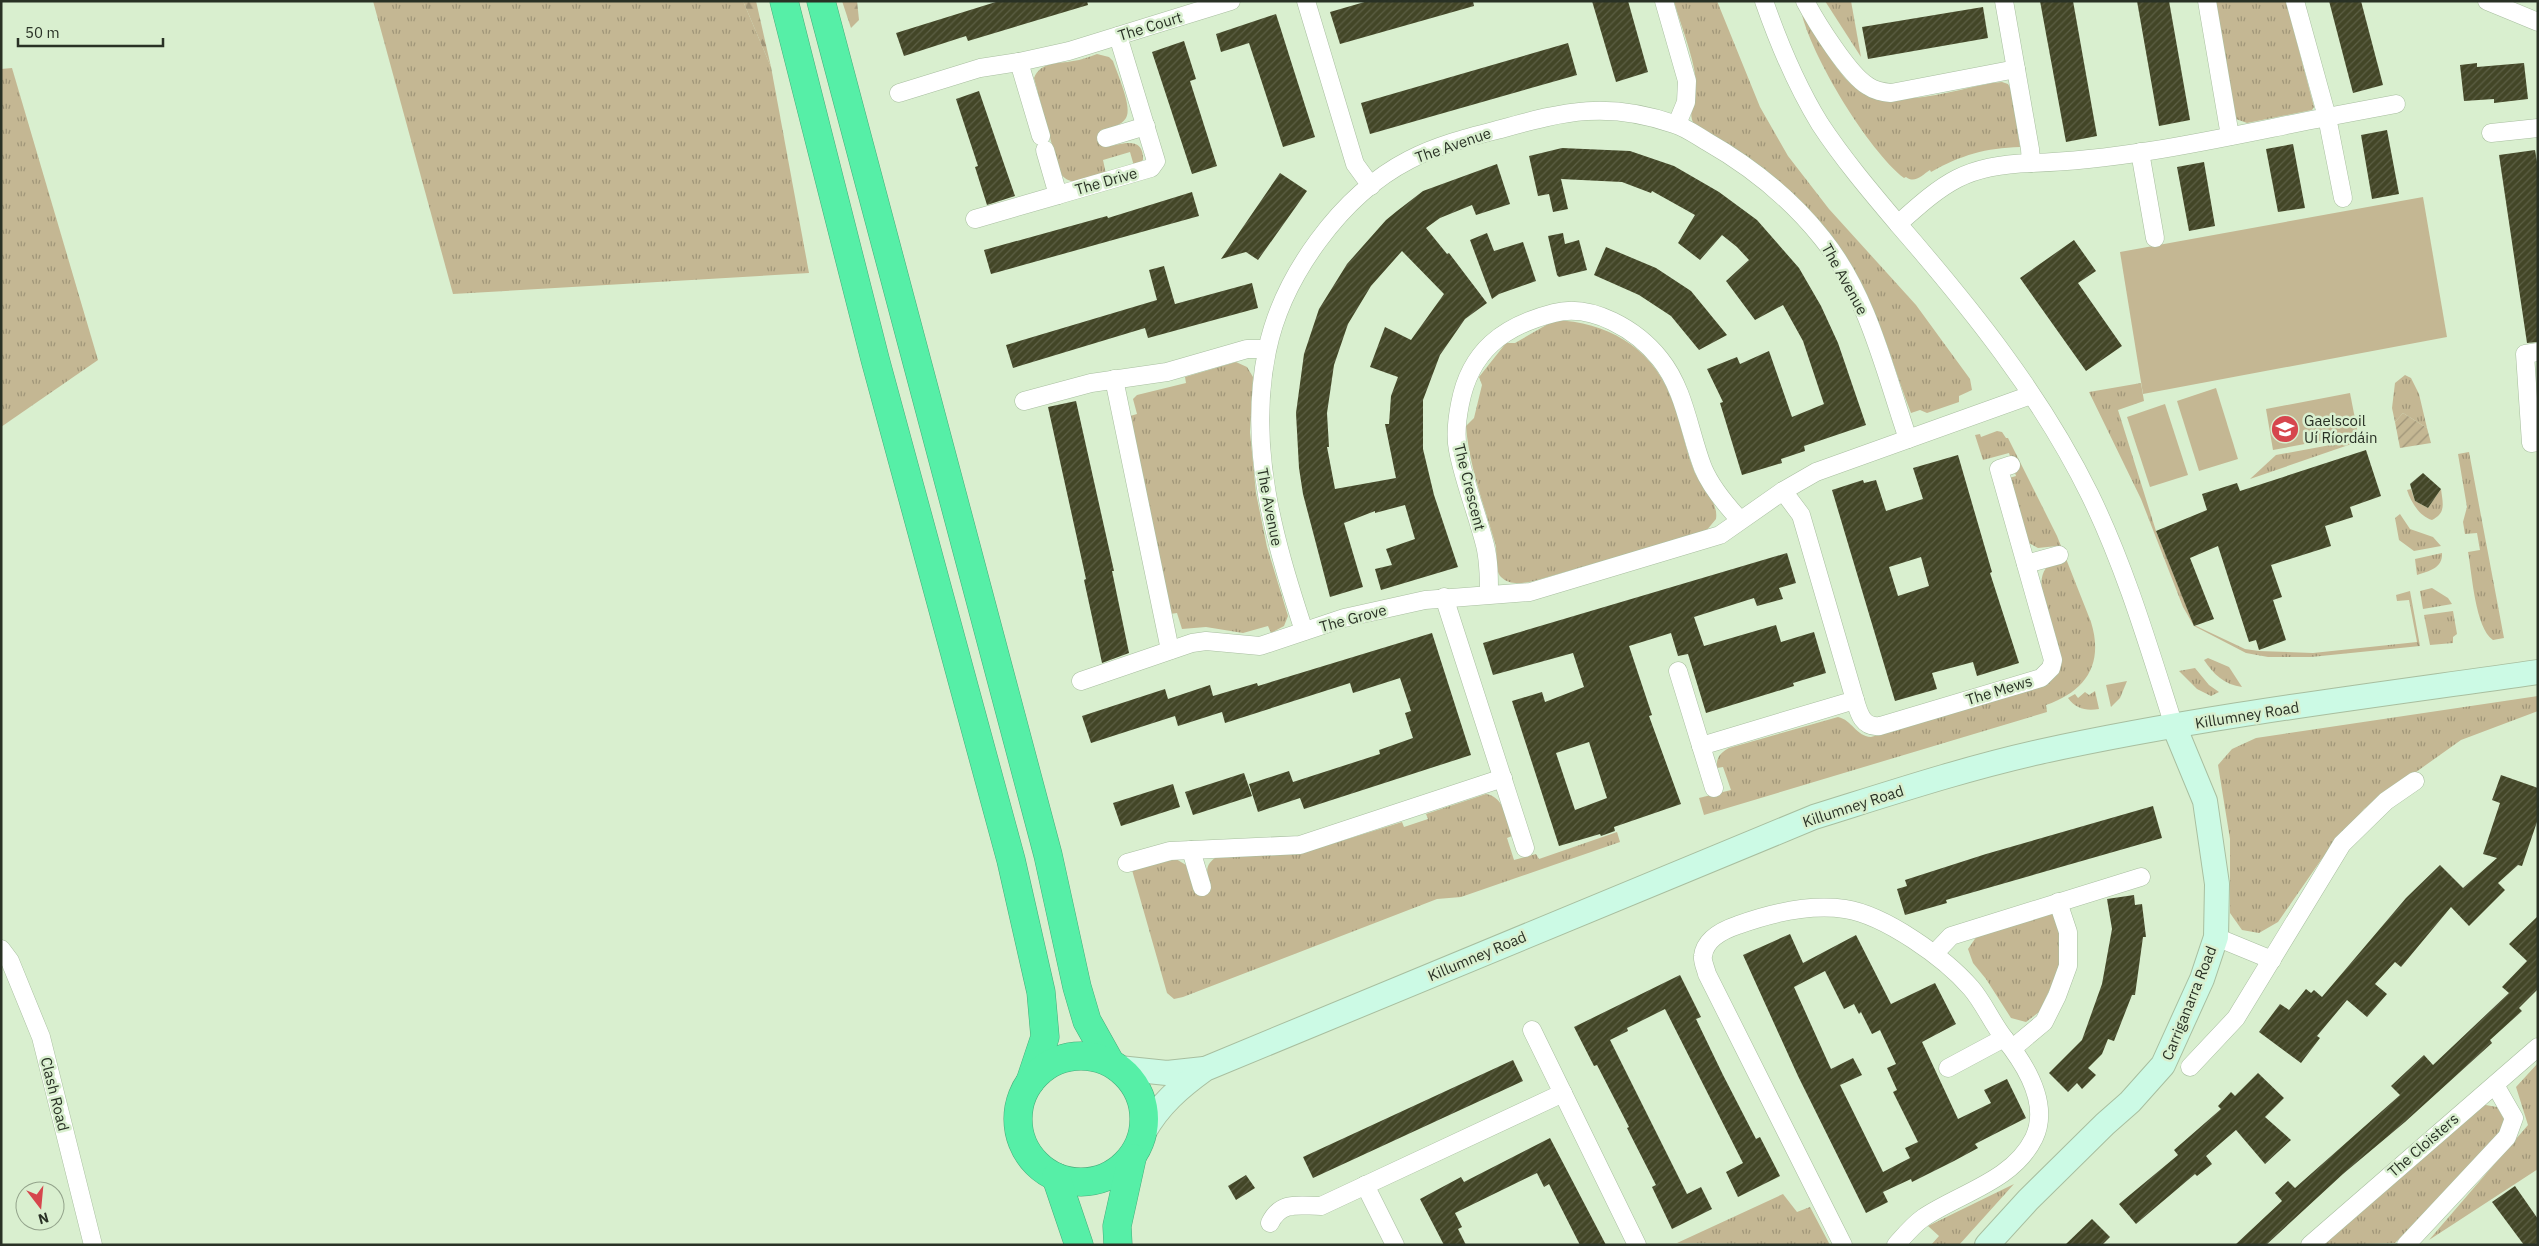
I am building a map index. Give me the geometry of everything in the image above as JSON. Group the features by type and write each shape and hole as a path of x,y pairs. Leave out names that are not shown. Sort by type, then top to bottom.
{"highway":[{"path":"784,1 875,359 1013,869 1041,992 1044,1037 1030,1082 1021,1099 1018,1118 1020,1136 1028,1153 1040,1167 1056,1177 1076,1182 1097,1181 1116,1172 1132,1158"},
{"path":"822,1 1048,854 1077,986 1087,1021 1114,1065 1132,1080 1141,1096 1145,1114 1144,1132 1132,1158 1117,1226 1118,1245"},
{"path":"1030,1082 1042,1069 1057,1060 1084,1056 1114,1065"},
{"path":"1056,1177 1079,1245"}],"street":[{"name":"The Court","path":"1019,62 1069,51 1231,1"},
{"path":"1306,1 1355,164 1361,175 1371,186"},
{"path":"1664,1 1687,81 1686,102 1677,124"},
{"path":"1764,1 1794,75 1820,123 1868,188 1979,321 2031,395 2077,471 2110,541 2141,623 2174,726"},
{"path":"1804,1 1852,72 1869,87 1879,91 1891,93 2016,70"},
{"path":"2004,1 2031,163"},
{"path":"2207,1 2230,136"},
{"path":"2295,1 2327,117 2343,198"},
{"path":"2487,1 2538,22"},
{"name":"The Drive","path":"1019,62 1058,195 1151,168 1156,161 1118,36"},
{"path":"899,93 980,68 1019,62"},
{"path":"1898,224 1934,192 1960,176 1985,167 2140,152 2396,104"},
{"name":"The Avenue","path":"1304,631 1273,529 1263,475 1259,414 1267,349 1289,286 1305,257 1334,223 1371,186 1399,165 1425,152 1543,117 1593,109 1617,110 1677,124 1731,155 1772,187 1802,215 1824,241 1840,266 1867,319 1908,439"},
{"path":"1106,138 1146,126"},
{"path":"2491,133 2538,128"},
{"path":"2140,152 2155,238"},
{"path":"975,220 1058,195"},
{"name":"The Crescent","path":"1490,594 1485,546 1458,449 1459,412 1463,388 1479,356 1499,337 1534,318 1558,312 1592,314 1638,337 1650,348 1676,384 1704,470 1740,520"},
{"path":"1024,401 1078,386 1166,372 1247,349 1267,349"},
{"path":"2538,352 2525,354 2531,443 2538,442"},
{"path":"1114,379 1170,650"},
{"path":"1525,848 1444,598 1530,592 1715,537 1783,491 1816,472 2031,395"},
{"name":"The Mews","path":"1783,491 1801,515 1855,700 1864,721 1874,727 2047,674 2053,660 1999,469 2011,465"},
{"path":"2026,564 2059,555"},
{"name":"The Grove","path":"1081,681 1199,641 1260,646 1376,610 1444,598"},
{"path":"1678,671 1714,788"},
{"name":"Killumney Road","path":"1144,1132 1154,1114 1178,1088 1205,1069 1814,817 1897,791 2038,752 2174,726 2538,672"},
{"path":"1701,746 1855,700"},
{"name":"Carriganarra Road","path":"1987,1245 2028,1200 2130,1102 2164,1065 2198,988 2216,937 2217,884 2205,801 2174,726"},
{"path":"1128,863 1162,852 1300,845 1503,778"},
{"path":"2190,1067 2236,1018 2300,910 2342,844 2386,801 2415,781"},
{"path":"1191,850 1202,888"},
{"path":"1935,953 1951,936 2141,877"},
{"path":"1948,1068 2009,1043 2044,1022 2057,996 2068,966 2068,932 2058,902"},
{"path":"1843,1245 1707,974 1703,956 1709,940 1731,927 1758,918 1819,908 1846,910 1870,917 1935,953 1972,989 2009,1043 2033,1087 2039,1112 2034,1137 2020,1159 2004,1173 1922,1219 1896,1245"},
{"path":"2216,937 2272,960"},
{"name":"Clash Road","path":"1,949 10,961 41,1037 93,1245"},
{"path":"1532,1030 1637,1245"},
{"name":"The Cloisters","path":"2310,1245 2429,1139 2538,1047"},
{"name":"Killumney Road","path":"1114,1065 1167,1073 1205,1069"},
{"path":"2406,1245 2507,1137 2514,1118 2495,1085"},
{"path":"1270,1223 1274,1214 1292,1204 1321,1206 1563,1093"},
{"path":"1365,1185 1395,1245"}],"green space":[{"path":"373,1 743,1 771,67 809,273 453,294"},
{"path":"743,1 756,1 771,67"},
{"path":"842,1 857,1 859,20 851,28"},
{"path":"1674,1 1717,1 1760,107 1788,156 1829,209 1916,305 1970,379 1972,390 1959,396 1959,402 1927,413 1920,410 1911,413 1872,306 1857,275 1840,247 1821,222 1800,200 1751,161 1695,126 1692,121 1691,111 1696,90 1695,76 1691,54"},
{"path":"1825,1 1851,1 1861,57"},
{"path":"2214,1 2286,1 2314,107 2312,110 2247,123 2236,119"},
{"path":"1801,11 1844,77 1865,93 1900,99 1939,94 1992,83 2002,82 2008,84 2012,91 2020,147 1985,151 1963,157 1931,172 1930,170 1912,180 1904,178 1874,146 1843,101 1816,52"},
{"path":"1097,54 1109,57 1113,61 1124,90 1128,113 1121,123 1101,130 1106,147 1125,143 1136,144 1140,147 1143,160 1134,166 1130,152 1103,160 1106,174 1081,181 1068,180 1059,171 1034,78 1045,66 1079,60"},
{"path":"12,68 98,360 1,427 1,69"},
{"path":"2423,197 2447,337 2143,394 2120,252"},
{"path":"1555,320 1592,326 1609,332 1638,350 1651,363 1670,395 1693,468 1714,505 1716,519 1706,531 1534,581 1512,583 1505,580 1499,574 1496,547 1470,456 1466,426 1474,418 1482,385 1479,377 1506,343 1515,343"},
{"path":"1236,362 1247,367 1253,377 1250,432 1256,493 1267,547 1288,616 1284,626 1271,633 1268,626 1243,633 1206,627 1182,629 1177,613 1170,614 1130,416 1137,414 1133,399 1137,395 1186,383 1185,377"},
{"path":"2405,375 2411,378 2419,394 2427,428 2403,413 2395,422 2392,408 2395,383"},
{"path":"2141,383 2144,401 2118,410 2156,531 2194,625 2245,649 2259,651 2313,653 2417,642 2409,600 2397,601 2396,595 2410,591 2420,646 2311,657 2268,657 2246,653 2194,626 2183,607 2141,499 2089,392"},
{"path":"2216,388 2238,459 2199,471 2177,401"},
{"path":"2350,393 2358,434 2273,450 2266,409"},
{"path":"2165,404 2188,475 2150,487 2127,417"},
{"path":"2403,413 2427,428 2431,443 2400,448 2395,422"},
{"path":"1997,431 2002,432 2008,438 2057,536 2091,622 2095,651 2093,663 2081,684 2072,692 2046,705 2047,712 1704,815 1699,798 1731,790 1723,767 1717,768 1719,756 1729,748 1838,717 1847,721 1861,734 1871,737 2045,686 2058,674 2060,661 2059,647 2045,604 2042,578 2046,568 2062,561 2057,546 2038,548 2029,543 2009,478 2016,476 2009,453 1983,460 1975,435 1980,434 1981,437"},
{"path":"2368,438 2363,440 2250,479 2276,455"},
{"path":"2469,452 2504,638 2493,640 2487,634 2482,624 2473,586 2468,552 2480,550 2477,533 2465,534 2463,522 2467,507 2458,454"},
{"path":"2411,489 2415,501 2428,508 2441,489 2443,508 2440,514 2432,520 2423,515 2411,499 2407,490"},
{"path":"2400,514 2410,529 2433,537 2441,546 2414,551 2399,540 2395,518"},
{"path":"2442,553 2442,558 2438,565 2417,575 2415,559"},
{"path":"2432,588 2448,598 2452,604 2423,609 2420,591"},
{"path":"2453,611 2457,634 2453,637 2453,643 2430,645 2424,615"},
{"path":"2208,658 2229,667 2242,687 2230,684 2215,674 2204,660"},
{"path":"2195,668 2209,685 2219,692 2211,696 2197,689 2179,671"},
{"path":"2127,681 2120,698 2111,707 2106,685"},
{"path":"2095,691 2099,709 2090,710 2082,708 2074,705 2068,698 2075,694 2078,698 2085,692 2089,695"},
{"path":"2538,696 2538,711 2461,740 2364,809 2321,860 2278,922 2259,933 2242,930 2230,913 2230,839 2218,765 2232,749 2256,738"},
{"path":"1486,794 1497,800 1504,810 1512,836 1507,838 1514,860 1536,854 1539,859 1617,832 1620,842 1461,897 1437,899 1183,997 1174,999 1167,993 1132,870 1176,859 1186,865 1194,890 1210,885 1207,873 1208,867 1215,858 1306,852 1402,822 1404,827 1428,819 1426,814"},
{"path":"2051,911 2057,913 2063,937 2059,970 2039,1012 2026,1022 2011,1018 1986,979 1973,963 1968,949 1979,933"},
{"path":"2538,1063 2538,1169 2429,1240 2528,1125 2516,1087"},
{"path":"2480,1104 2497,1107 2505,1121 2501,1133 2395,1243 2322,1245"},
{"path":"2014,1184 1959,1245 1931,1245 1939,1236 1928,1226"},
{"path":"1783,1194 1797,1212 1810,1207 1830,1245 1677,1243"}],"building":[{"path":"999,1 1087,1 1088,5 968,41 966,36 904,56 896,33"},
{"path":"1368,1 1473,1 1474,6 1340,44 1330,12"},
{"path":"1592,1 1628,1 1648,72 1616,82"},
{"path":"2040,1 2073,1 2097,136 2066,142"},
{"path":"2137,1 2169,1 2190,120 2159,126"},
{"path":"2329,1 2361,1 2383,85 2353,93"},
{"path":"1983,7 1988,38 1868,59 1862,27"},
{"path":"1276,14 1315,137 1283,147 1249,43 1221,52 1216,34"},
{"path":"1184,41 1196,79 1190,81 1217,166 1192,174 1152,52"},
{"path":"1568,43 1577,75 1370,134 1361,103"},
{"path":"2477,63 2477,67 2524,63 2528,99 2494,103 2494,99 2464,101 2460,65"},
{"path":"979,91 1015,196 987,205 975,167 978,166 956,99"},
{"path":"2387,130 2399,194 2372,199 2361,135"},
{"path":"2293,144 2305,208 2278,212 2266,149"},
{"path":"1562,148 1630,151 1674,166 1719,192 1757,220 1799,268 1821,306 1838,343 1866,425 1804,446 1805,451 1781,459 1782,463 1742,475 1720,403 1723,402 1707,369 1737,357 1740,364 1769,351 1792,417 1824,404 1803,341 1783,305 1755,320 1726,281 1749,260 1737,247 1722,235 1700,260 1678,243 1695,215 1652,191 1651,193 1622,182 1561,179 1568,209 1553,212 1549,194 1538,196 1529,156"},
{"path":"2535,150 2538,168 2538,342 2527,343 2499,155"},
{"path":"2204,162 2215,226 2189,231 2177,167"},
{"path":"1497,164 1510,204 1476,215 1472,205 1440,218 1426,228 1447,254 1449,253 1487,303 1465,319 1440,355 1423,400 1423,449 1434,495 1458,567 1381,590 1375,569 1392,565 1386,549 1415,539 1405,505 1375,513 1375,511 1344,523 1363,587 1330,597 1303,494 1299,468 1296,413 1304,354 1319,309 1347,264 1386,220 1423,191","holes":["1402,251 1444,294 1411,340 1385,327 1370,367 1398,377 1391,396 1389,424 1385,424 1396,478 1335,489 1327,447 1329,447 1327,413 1334,365 1348,324 1371,286"]},
{"path":"1280,173 1307,191 1258,260 1246,252 1221,259"},
{"path":"1192,192 1199,216 991,274 984,250 1107,216 1108,218"},
{"path":"1487,233 1494,251 1523,242 1536,281 1499,294 1492,299 1470,240"},
{"path":"1563,233 1565,244 1579,240 1587,270 1559,277 1548,236"},
{"path":"2074,240 2096,271 2078,283 2122,346 2086,371 2020,278"},
{"path":"1606,247 1656,268 1691,291 1727,335 1699,350 1671,316 1639,295 1594,275"},
{"path":"1164,266 1175,304 1252,283 1258,308 1148,338 1145,328 1013,368 1006,345 1157,300 1149,270"},
{"path":"1076,401 1114,571 1112,571 1129,653 1102,663 1084,580 1086,579 1048,407"},
{"path":"2366,450 2381,496 2350,507 2353,517 2325,526 2331,546 2271,565 2282,597 2273,600 2286,640 2259,650 2256,640 2249,642 2218,546 2190,558 2214,619 2194,626 2156,531 2207,510 2202,494 2237,483 2240,491"},
{"path":"1958,455 1992,572 1990,573 2019,663 1977,676 1973,662 1932,673 1937,689 1895,701 1832,490 1863,480 1864,483 1876,480 1886,511 1923,499 1913,468","holes":["1921,557 1929,586 1898,596 1889,567"]},
{"path":"2423,473 2441,489 2428,508 2415,501 2410,484"},
{"path":"1787,553 1796,583 1779,588 1783,599 1757,606 1754,598 1694,617 1704,646 1776,625 1781,642 1814,632 1826,673 1793,683 1794,686 1706,713 1688,654 1678,656 1671,633 1629,646 1652,715 1649,716 1681,804 1614,827 1615,831 1601,836 1600,834 1559,846 1512,701 1542,692 1545,702 1584,687 1573,653 1493,675 1483,643","holes":["1589,742 1607,798 1575,810 1556,753"]},
{"path":"1432,633 1471,755 1304,809 1300,798 1258,812 1249,784 1289,771 1293,782 1380,754 1379,750 1413,738 1405,713 1411,711 1400,678 1353,693 1350,683 1225,723 1222,712 1178,726 1175,716 1091,743 1082,716 1165,689 1168,699 1210,685 1213,696 1257,683 1258,686"},
{"path":"1244,773 1252,796 1193,815 1185,792"},
{"path":"2501,775 2538,788 2538,819 2522,866 2518,865 2498,883 2505,890 2469,926 2451,907 2401,967 2395,962 2375,984 2387,994 2367,1017 2347,1000 2317,1036 2320,1038 2301,1063 2259,1032 2280,1004 2289,1010 2306,989 2311,993 2314,990 2322,997 2406,898 2440,865 2463,888 2497,858 2483,854 2500,803 2492,800"},
{"path":"1173,784 1180,807 1121,826 1113,803"},
{"path":"2153,806 2162,838 1946,900 1947,903 1905,915 1897,889 1907,886 1905,880 1986,854"},
{"path":"2134,895 2135,905 2142,904 2146,937 2143,937 2135,995 2132,995 2114,1041 2108,1039 2102,1054 2088,1068 2096,1075 2082,1089 2077,1083 2068,1092 2049,1073 2082,1040 2102,984 2112,929 2107,899"},
{"path":"2538,916 2538,989 2519,1008 2522,1011 2490,1040 2492,1043 2405,1122 2343,1174 2266,1245 2235,1245 2282,1201 2275,1193 2288,1181 2295,1188 2400,1095 2391,1086 2424,1055 2433,1065 2509,993 2502,987 2527,961 2509,944"},
{"path":"1790,934 1803,963 1856,935 1891,1004 1935,983 1956,1024 1922,1042 1958,1119 1991,1103 1984,1090 2007,1079 2026,1118 1975,1144 1978,1148 1954,1161 1912,1182 1911,1179 1883,1192 1888,1202 1866,1213 1798,1076 1743,955","holes":["1825,971 1844,1009 1854,1004 1859,1014 1861,1012 1872,1034 1880,1030 1896,1064 1887,1068 1897,1090 1893,1092 1918,1142 1905,1148 1910,1158 1883,1172 1840,1085 1862,1075 1853,1058 1831,1069 1794,987"]},
{"path":"1680,975 1701,1017 1696,1019 1723,1075 1756,1139 1760,1137 1780,1176 1738,1197 1726,1172 1743,1163 1665,1009 1627,1028 1628,1031 1610,1040 1687,1194 1701,1187 1712,1209 1672,1229 1652,1187 1656,1185 1627,1128 1629,1127 1597,1065 1594,1066 1574,1027"},
{"path":"1513,1060 1523,1081 1313,1178 1303,1157"},
{"path":"2258,1073 2284,1098 2265,1117 2291,1140 2265,1164 2236,1130 2206,1156 2212,1164 2197,1176 2195,1174 2136,1224 2119,1204 2178,1155 2174,1150 2221,1109 2218,1106 2231,1092 2235,1096"},
{"path":"1550,1138 1606,1245 1580,1245 1549,1184 1544,1187 1537,1173 1455,1213 1462,1227 1458,1229 1466,1245 1444,1245 1420,1199 1461,1177 1464,1182"},
{"path":"1246,1175 1255,1188 1236,1200 1228,1186"},
{"path":"2515,1186 2538,1219 2538,1245 2524,1245 2492,1202"},
{"path":"2092,1219 2110,1237 2102,1245 2065,1245"}],"place":[{"name":"Gaelscoil Uí Ríordáin","path":"2285,429"}]}
